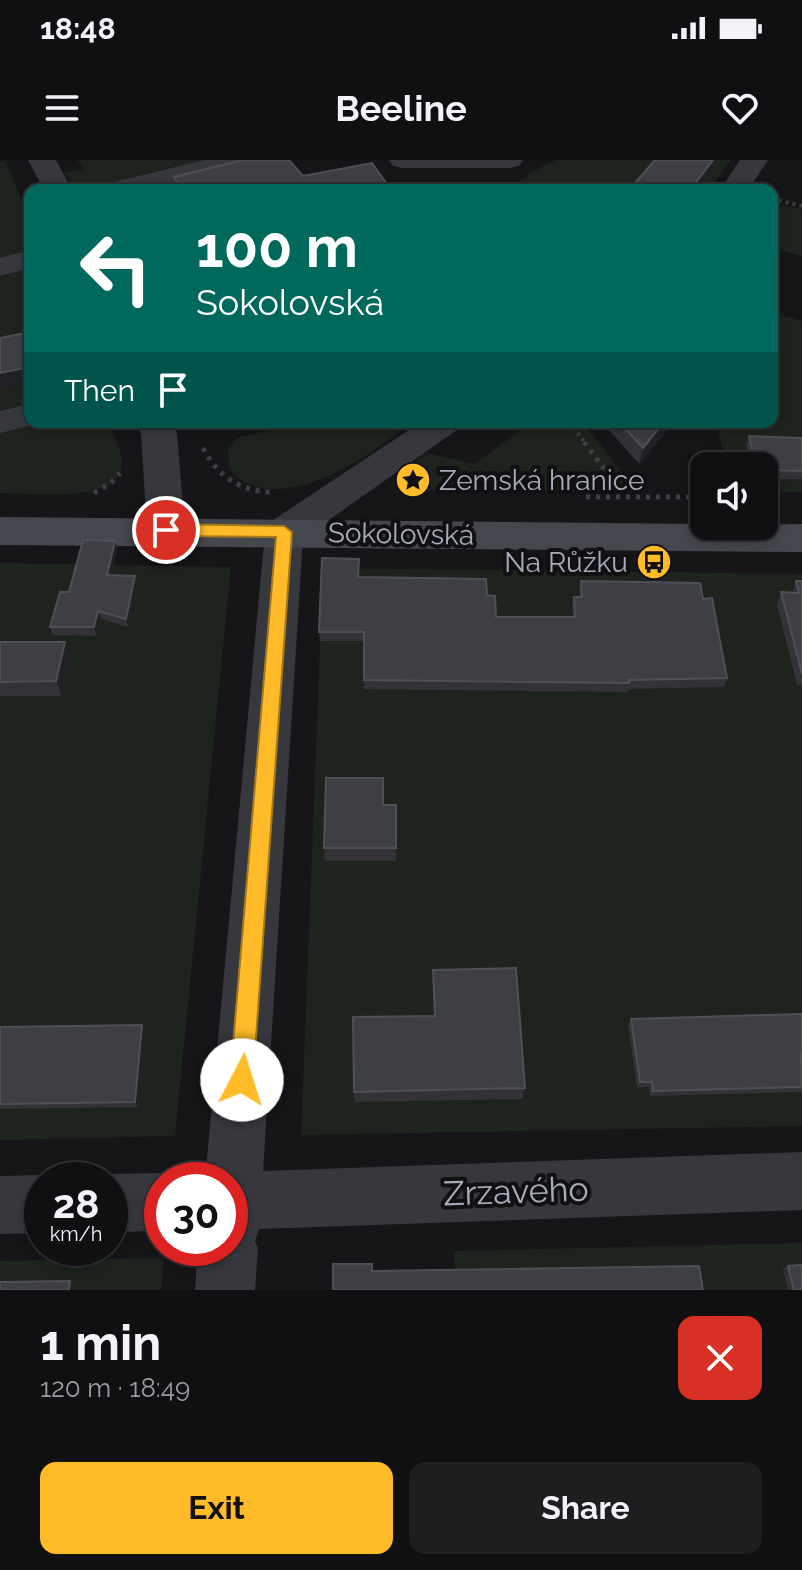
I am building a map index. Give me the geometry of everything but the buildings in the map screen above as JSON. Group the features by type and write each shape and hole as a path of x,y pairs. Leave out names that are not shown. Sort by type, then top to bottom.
{"street":[{"path":"42,160 55,184"},
{"path":"141,184 239,160"},
{"path":"386,160 402,184"},
{"path":"403,160 509,160"},
{"path":"738,184 754,160"},
{"path":"0,267 24,261"},
{"path":"0,422 24,416"},
{"path":"156,428 166,530"},
{"path":"234,1162 281,512 362,481 437,428"},
{"name":"Sokolovská","path":"0,531 166,530 281,512 802,538"},
{"name":"Zrzavého","path":"248,1219 802,1181"},
{"path":"0,1205 24,1204"},
{"path":"225,1290 227,1266"}],"path":[{"path":"778,200 802,206"},
{"path":"193,428 210,465 225,478 258,491 281,512"},
{"path":"574,428 625,496"},
{"path":"89,495 120,476 123,463"}],"shaded area":[{"path":"5,160 24,206 24,258 0,263 0,162"},
{"path":"78,160 209,160 115,184 74,184 64,173 83,169"},
{"path":"556,160 731,160 713,184 516,184"},
{"path":"778,205 802,209 802,256 778,250"},
{"path":"24,265 24,406 0,412 0,271"},
{"path":"778,314 802,321 802,492 778,492 778,452 724,452 718,428 778,428"},
{"path":"24,425 24,428 111,428 122,458 118,476 107,485 71,494 0,493 0,430"},
{"path":"280,428 402,428 372,452 321,479 294,487 269,489 247,483 229,467 228,450 237,438"},
{"path":"524,428 588,428 637,492 398,490 406,469 427,453 474,464"},
{"path":"0,563 231,567 175,1136 0,1140"},
{"path":"323,568 802,574 802,1126 301,1135"},
{"path":"802,1243 802,1290 455,1290 454,1251"},
{"path":"144,1258 144,1266 163,1266 161,1290 0,1290 0,1261 24,1261 24,1266 128,1266 128,1259"}],"place":[{"name":"Zemská hranice","path":"413,480"},
{"name":"Na Růžku","path":"654,562"}],"route":[{"path":"166,530 284,532 242,1080"}]}
